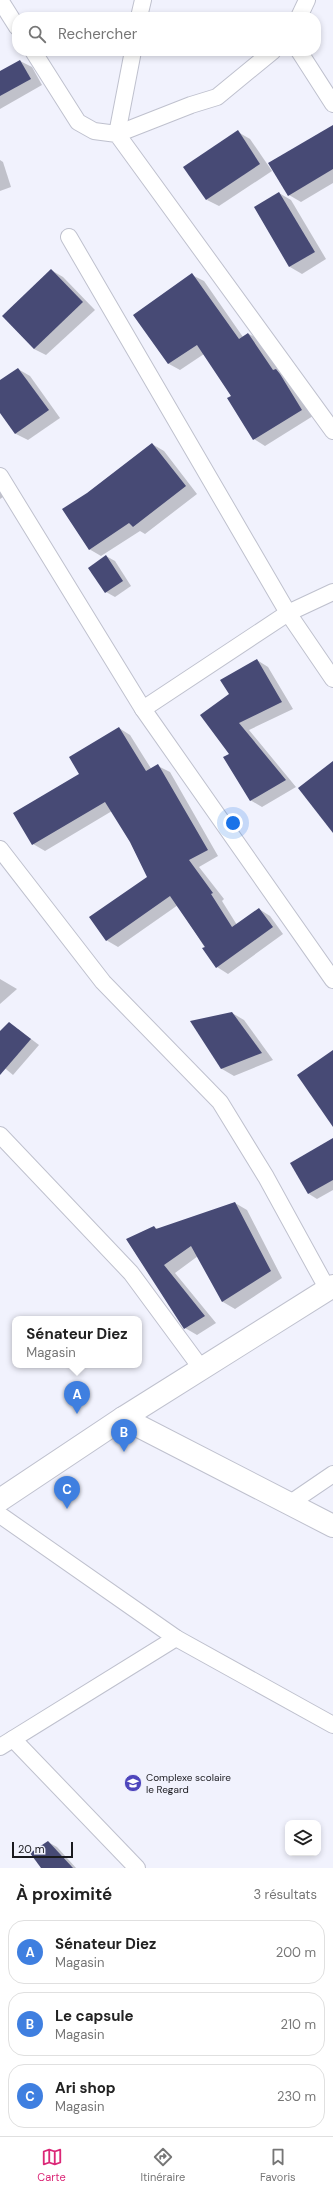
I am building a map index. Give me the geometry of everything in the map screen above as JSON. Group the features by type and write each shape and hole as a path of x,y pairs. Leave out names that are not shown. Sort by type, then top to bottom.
{"main road":[{"path":"0,1500 123,1418 330,1288"},
{"path":"123,1418 333,1526"}],"street":[{"path":"0,0 12,18"},
{"path":"140,12 143,0"},
{"path":"301,12 306,0"},
{"path":"36,56 78,122 94,131 117,134 191,105 217,97 267,56"},
{"path":"132,56 117,134 333,432"},
{"path":"302,56 333,104"},
{"path":"69,236 288,613 333,679"},
{"path":"0,476 143,709 333,980"},
{"path":"143,709 288,613 333,592"},
{"path":"0,849 103,982 220,1102 266,1177 330,1288"},
{"path":"0,1135 131,1273 202,1368"},
{"path":"289,1504 333,1474"},
{"path":"0,1515 176,1638 333,1725"},
{"path":"137,1868 6,1743 176,1638"}],"building":[{"path":"20,60 31,79 0,96 0,71"},
{"path":"333,125 333,169 288,196 268,163"},
{"path":"238,130 260,164 206,200 183,167"},
{"path":"279,192 315,252 289,267 254,207"},
{"path":"51,269 83,302 34,349 2,316"},
{"path":"192,273 239,339 248,333 273,370 276,369 280,374 302,410 253,440 227,398 231,396 197,345 168,364 133,315"},
{"path":"18,368 49,410 15,434 0,413 0,380"},
{"path":"152,443 186,486 133,527 129,523 89,550 62,509 87,493"},
{"path":"106,555 123,581 105,593 88,568"},
{"path":"257,659 282,702 239,723 286,780 250,801 223,757 229,754 200,715 229,694 220,680"},
{"path":"119,727 146,771 158,764 208,850 189,860 213,893 211,894 232,927 259,908 273,927 216,968 202,948 205,947 170,896 106,941 89,917 147,877 130,842 105,802 32,845 13,813 79,774 69,757"},
{"path":"333,761 333,833 298,788"},
{"path":"232,1012 262,1053 221,1069 190,1021"},
{"path":"9,1022 31,1039 0,1075 0,1031"},
{"path":"333,1050 333,1127 297,1075"},
{"path":"333,1138 333,1180 308,1194 290,1163"},
{"path":"235,1202 271,1271 222,1302 191,1246 164,1265 205,1316 184,1329 126,1239 154,1226 156,1229"},
{"path":"48,1841 73,1868 41,1868 30,1853"}],"place":[{"name":"Sénateur Diez","path":"77,1414"},
{"name":"Le capsule","path":"124,1452"},
{"name":"Ari shop","path":"67,1509"},
{"name":"Complexe scolaire le Regard","path":"133,1783"}]}
